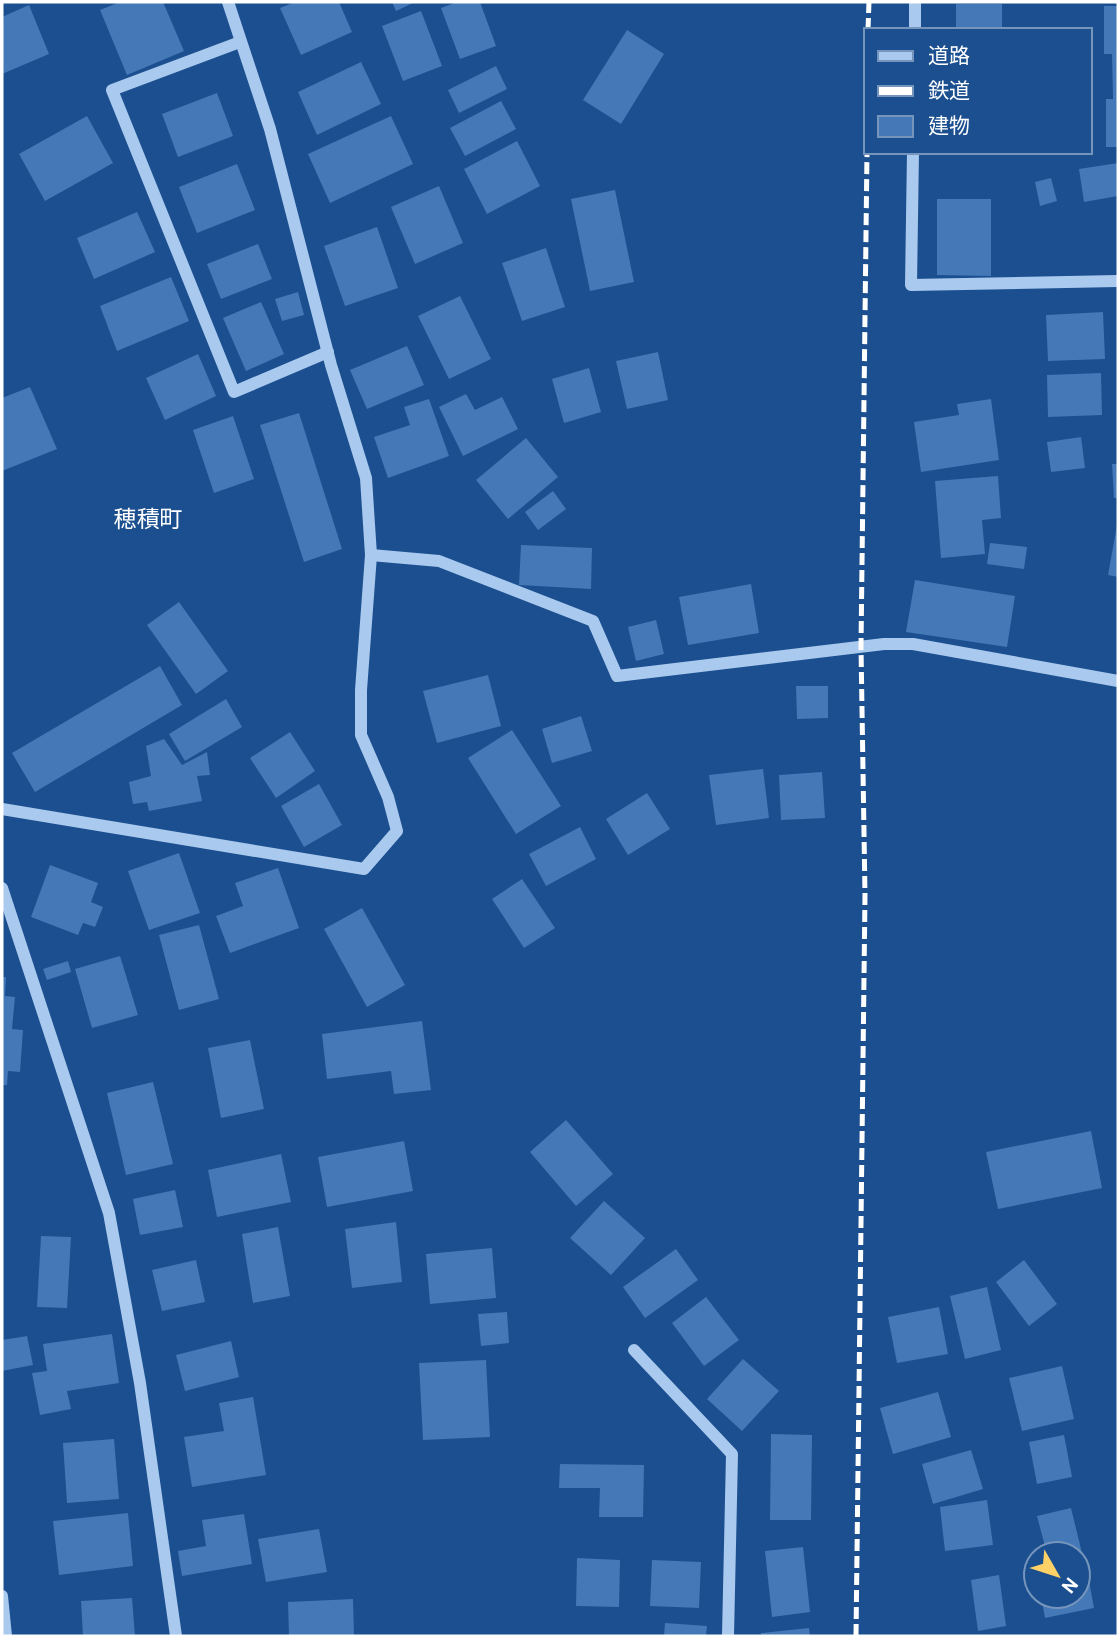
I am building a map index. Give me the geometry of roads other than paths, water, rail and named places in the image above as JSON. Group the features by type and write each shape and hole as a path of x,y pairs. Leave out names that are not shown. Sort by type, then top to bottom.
{"street":[{"path":"2,809 364,869 397,831 388,797 361,735 361,690 371,555 366,478 328,352 270,128 228,2"},
{"path":"915,2 915,28"},
{"path":"240,42 112,90 234,392 328,352"},
{"path":"913,154 911,285 1118,281"},
{"path":"371,555 439,561 593,621 617,676 913,643 1118,681"},
{"path":"2,888 108,1213 140,1383 176,1636"},
{"path":"634,1350 732,1454 728,1636"},
{"path":"2,1596 6,1636"}],"railway":[{"path":"868,28 869,2"},
{"path":"856,1636 865,895 861,647 867,154"}],"district":[{"name":"穂積町","path":"148,521"}]}
